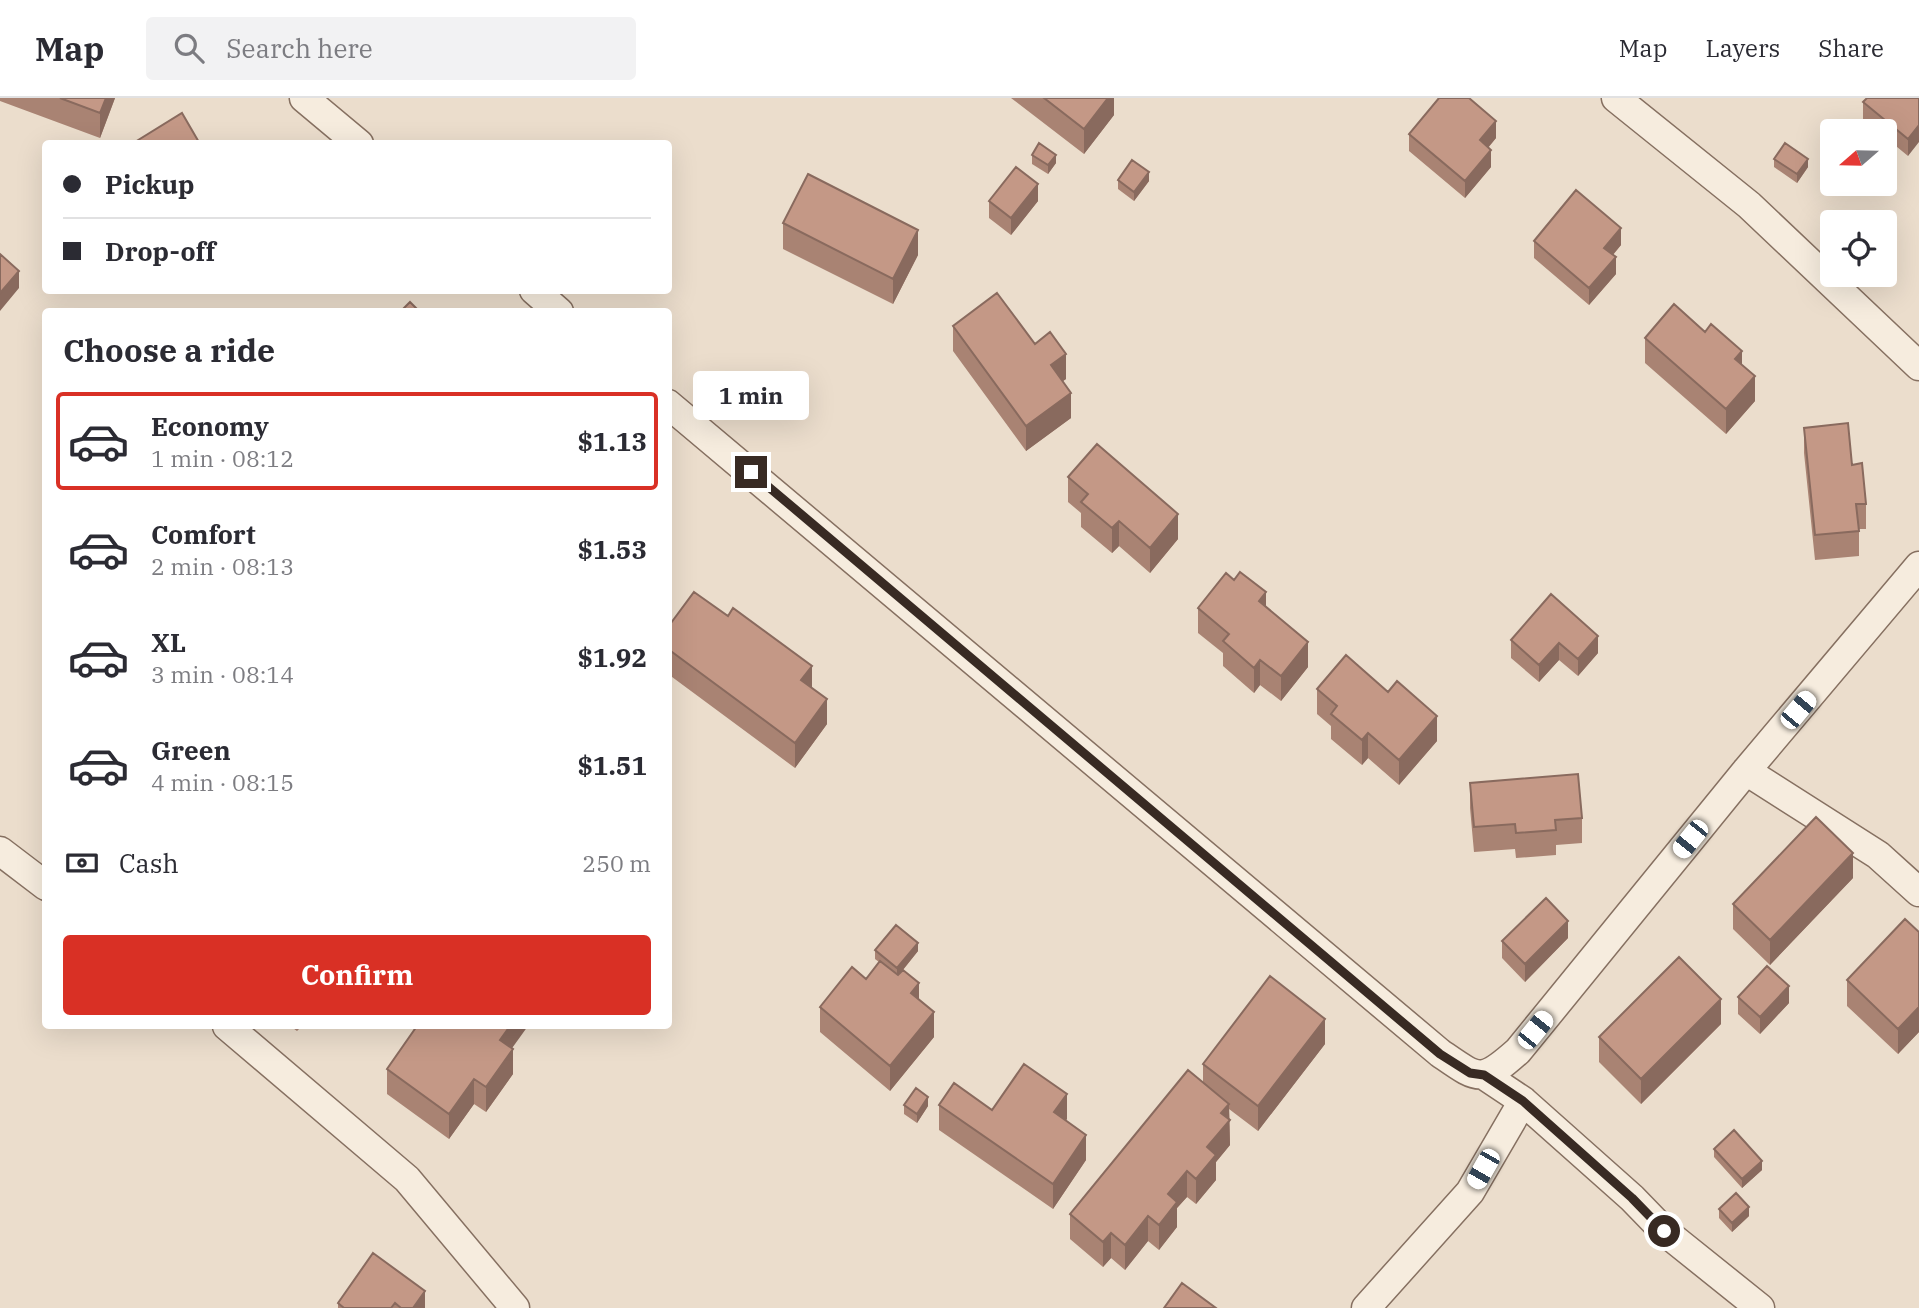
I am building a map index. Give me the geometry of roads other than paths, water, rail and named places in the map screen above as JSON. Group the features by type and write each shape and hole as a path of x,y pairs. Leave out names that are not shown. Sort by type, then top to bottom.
{"street":[{"path":"304,98 354,140"},
{"path":"1616,98 1749,205 1919,366"},
{"path":"539,294 554,308"},
{"path":"672,407 1440,1054 1470,1073 1484,1075 1523,1101 1632,1198 1664,1231 1760,1308"},
{"path":"1484,1075 1497,1070 1518,1051 1746,771 1919,566"},
{"path":"1746,771 1878,855 1919,892"},
{"path":"0,851 42,883"},
{"path":"231,1029 407,1179 515,1308"},
{"path":"1366,1308 1470,1192 1523,1101"}]}
